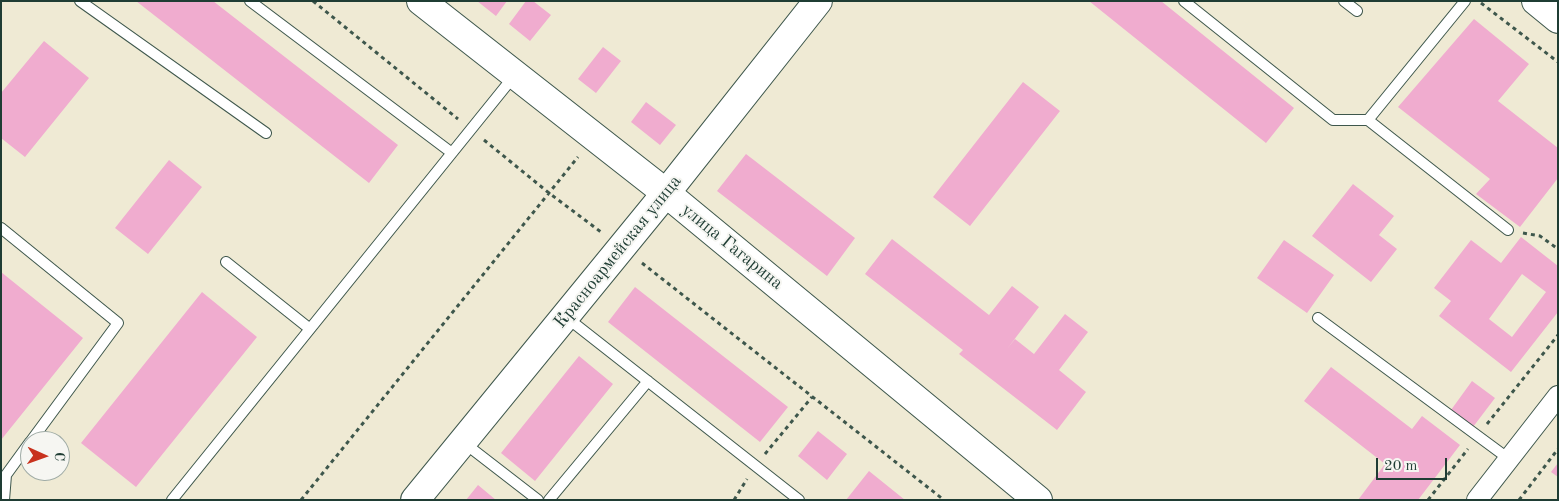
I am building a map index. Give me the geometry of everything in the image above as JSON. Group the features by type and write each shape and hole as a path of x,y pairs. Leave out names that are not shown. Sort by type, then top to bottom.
{"main road":[{"name":"улица Гагарина","path":"421,1 666,193 1038,500"},
{"name":"Красноармейская улица","path":"415,500 666,193 818,1"},
{"path":"1536,1 1558,19"}],"street":[{"path":"1477,500 1558,396"}],"lane":[{"path":"80,1 266,133"},
{"path":"250,1 452,153"},
{"path":"1184,1 1333,120 1368,120 1508,230"},
{"path":"1344,1 1356,11"},
{"path":"1368,120 1465,1"},
{"path":"172,500 515,75"},
{"path":"1,228 118,323 38,431"},
{"path":"226,262 310,329"},
{"path":"565,317 799,500"},
{"path":"1318,318 1508,459"},
{"path":"549,500 648,381"},
{"path":"462,442 538,500"},
{"path":"4,500 6,475 20,456"}],"path":[{"path":"1479,1 1558,62"},
{"path":"301,500 594,137"},
{"path":"1508,230 1540,236 1558,249"},
{"path":"1428,500 1558,335"},
{"path":"734,500 756,466 812,397"},
{"path":"1519,500 1558,449"}],"building":[{"path":"136,1 213,1 398,145 369,183"},
{"path":"477,1 507,1 496,16"},
{"path":"526,1 533,1 551,15 530,41 509,24"},
{"path":"1089,1 1161,1 1294,108 1266,143"},
{"path":"1474,19 1529,64 1498,101 1558,148 1558,178 1520,227 1476,194 1490,179 1398,107"},
{"path":"44,41 89,78 25,157 1,138 1,93"},
{"path":"603,47 621,61 596,93 578,79"},
{"path":"1023,82 1060,111 970,226 933,197"},
{"path":"646,102 676,125 660,145 631,122"},
{"path":"746,154 855,238 827,276 717,191"},
{"path":"169,160 202,187 148,254 115,228"},
{"path":"1353,184 1394,216 1379,235 1397,249 1371,282 1312,236"},
{"path":"1521,237 1558,266 1558,312 1511,372 1439,316 1451,301 1434,288 1471,240 1501,263","holes":["1522,274 1546,292 1512,337 1489,319"]},
{"path":"892,239 989,315 1012,286 1039,307 1007,349 1015,339 1034,354 1065,314 1088,332 1059,370 1086,392 1057,430 959,354 963,350 865,274"},
{"path":"1284,240 1334,275 1307,313 1257,278"},
{"path":"1,272 83,338 1,440"},
{"path":"635,287 788,407 760,442 608,322"},
{"path":"202,292 257,337 136,487 81,443"},
{"path":"579,356 613,384 535,481 501,453"},
{"path":"1331,367 1412,429 1422,416 1460,445 1418,500 1358,500 1385,464 1304,401"},
{"path":"1472,381 1495,398 1473,427 1451,410"},
{"path":"818,431 847,454 827,480 798,456"},
{"path":"1558,463 1558,477 1551,472"},
{"path":"869,471 905,500 846,500"},
{"path":"478,485 496,500 466,500"}]}
